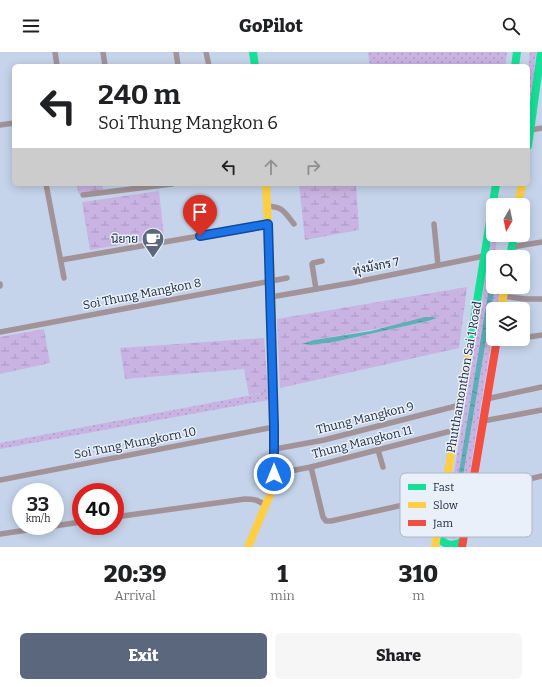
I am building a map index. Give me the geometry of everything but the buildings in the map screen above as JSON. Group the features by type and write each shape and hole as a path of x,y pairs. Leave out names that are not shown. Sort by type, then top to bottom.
{"main road":[{"path":"253,52 255,64"},
{"path":"515,64 517,52"},
{"path":"530,135 541,52"},
{"path":"248,547 272,490 274,474 271,297 266,186"},
{"name":"Phutthamonthon Sai 1 Road","path":"448,473 496,186"},
{"path":"519,198 522,186"},
{"path":"511,250 513,242"},
{"name":"Phutthamonthon Sai 1 Road","path":"502,302 503,296"},
{"path":"474,473 495,346"},
{"name":"Phutthamonthon Sai 1 Road","path":"435,547 437,537"},
{"path":"438,537 443,543 452,545 463,544"}],"street":[{"path":"55,52 57,64"},
{"path":"103,52 105,64"},
{"path":"176,52 178,64"},
{"path":"206,52 209,64"},
{"path":"0,125 12,123"},
{"path":"531,130 542,128"},
{"path":"46,186 64,278"},
{"path":"83,195 156,186"},
{"path":"267,206 279,208 294,224"},
{"path":"61,260 268,224"},
{"path":"434,224 438,265"},
{"path":"512,247 542,242"},
{"name":"ทุ่งมังกร 7","path":"271,297 484,256"},
{"path":"316,289 312,264 322,261"},
{"name":"Soi Thung Mangkon 8","path":"0,332 287,278"},
{"path":"503,296 525,299 542,299"},
{"path":"530,337 542,335"},
{"path":"486,399 542,386"},
{"name":"Thung Mangkon 9","path":"274,450 324,440 460,405"},
{"path":"483,421 542,410"},
{"name":"Soi Tung Mungkorn 10","path":"0,480 274,427"},
{"name":"Thung Mangkon 11","path":"274,474 311,467 455,430"},
{"path":"378,450 383,467"},
{"path":"311,467 323,517 326,521 400,506"},
{"path":"532,478 542,476"},
{"path":"124,517 245,499 254,499 260,501 266,506"},
{"path":"0,534 72,523"}],"green space":[{"path":"368,52 507,52 505,64 370,64"},
{"path":"530,52 536,52 530,101 530,64 529,64"},
{"path":"77,186 102,186 103,190 79,194"},
{"path":"299,186 356,186 359,230 305,240"},
{"path":"159,191 164,237 90,250 82,202"},
{"path":"491,242 497,242 495,250 490,250"},
{"path":"486,275 486,294 488,294 459,473 454,473"},
{"path":"467,287 459,348 280,388 277,319","holes":["436,318 334,342 311,345 302,344 314,340"]},
{"path":"494,294 499,294 498,302 492,302"},
{"path":"44,329 50,363 0,374 0,337"},
{"path":"264,338 268,392 249,395 244,369 125,379 120,348"},
{"path":"486,340 486,346 491,346 470,473 464,473"},
{"path":"268,392 269,400 0,449 0,443"},
{"path":"444,537 459,537 452,539"}],"water":[{"path":"488,294 494,294 492,302 487,302"},
{"path":"486,306 486,340 464,473 459,473"},
{"path":"425,317 437,318 334,342 311,345 301,344 314,340 371,331"}],"traffic: fast":[{"path":"253,52 255,64"},
{"path":"515,64 517,52"},
{"path":"530,132 541,52"},
{"path":"469,351 496,186"},
{"path":"511,250 513,242"},
{"path":"438,537 446,544 452,545 463,541"}],"traffic: slow":[{"path":"248,547 272,490 274,474 271,281 266,186"},
{"path":"519,198 522,186"},
{"path":"502,302 504,294"},
{"path":"448,473 469,351"},
{"path":"435,547 437,537"}],"traffic: jam":[{"path":"474,473 496,346"},
{"path":"462,547 464,537"}],"place":[{"name":"นิยาย","path":"153,258"}],"route":[{"path":"200,236 268,224 271,289 274,474"}]}
